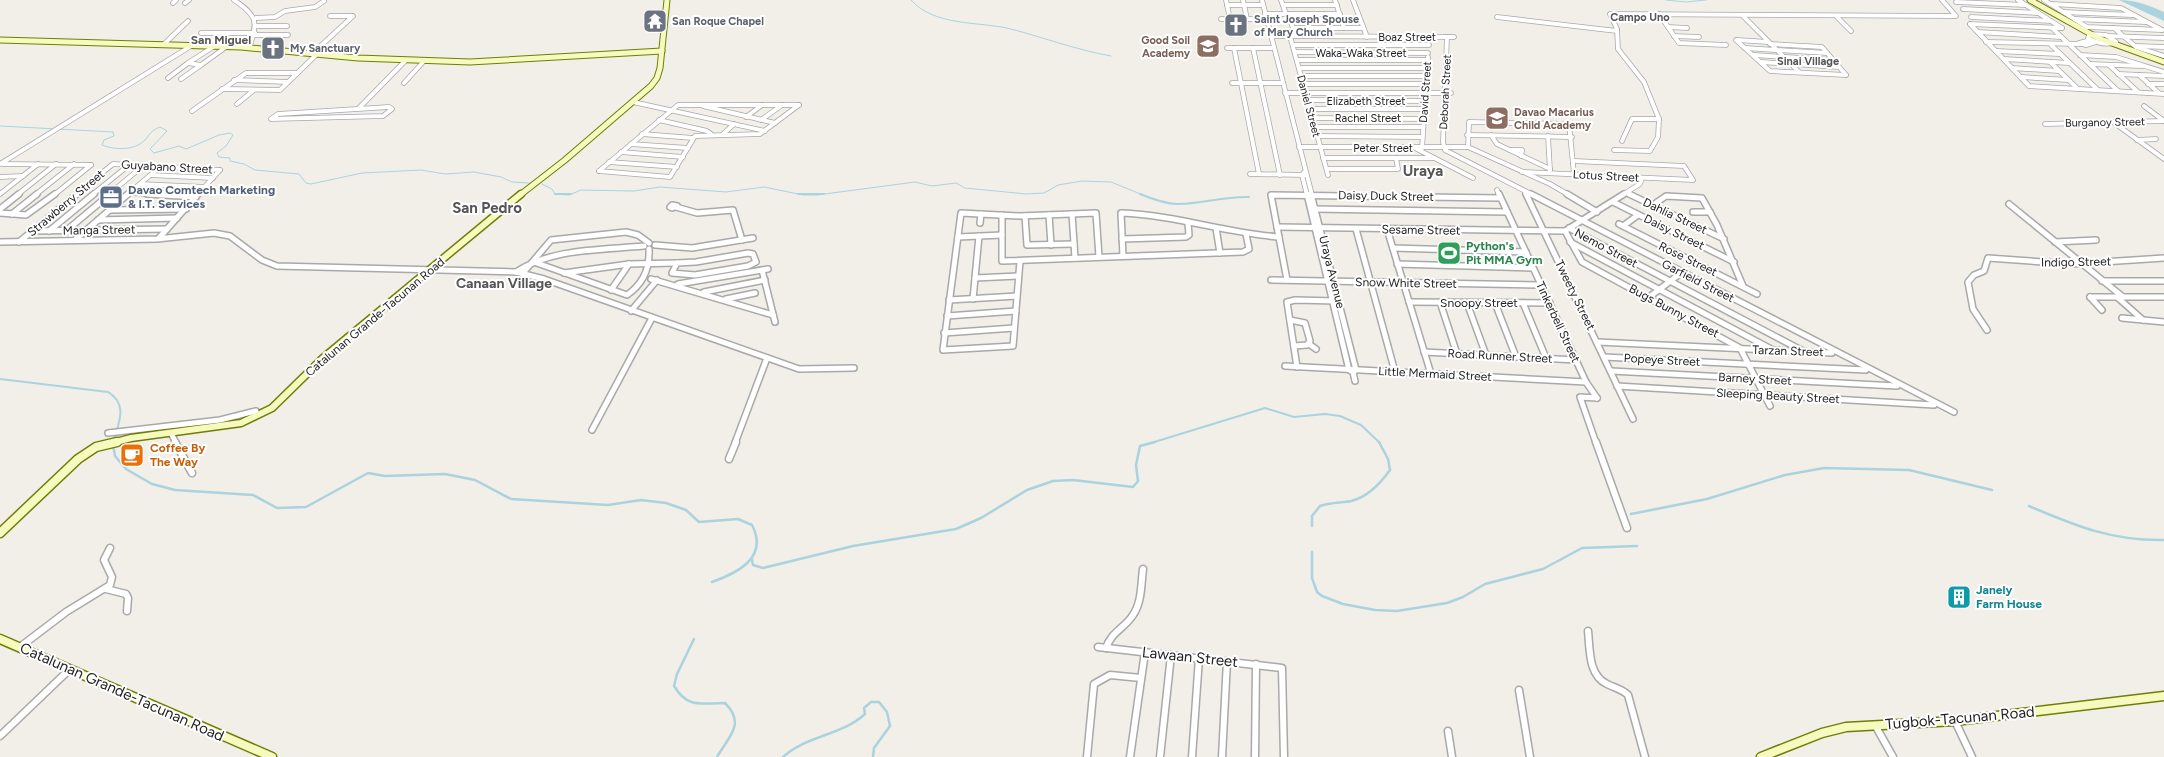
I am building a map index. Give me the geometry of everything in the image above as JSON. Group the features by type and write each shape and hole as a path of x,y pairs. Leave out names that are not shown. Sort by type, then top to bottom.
{"street":[{"path":"185,3 189,0"},
{"path":"234,0 251,11 256,18 257,26 249,48"},
{"name":"Catalunan Grande-Tacunan Road","path":"0,533 78,459 90,450 122,440 241,423 264,414 282,400 323,358 655,82 659,74 667,0"},
{"path":"1243,0 1247,19"},
{"name":"Daniel Street","path":"1281,0 1293,28 1293,45 1328,174"},
{"path":"1335,0 1344,28"},
{"path":"1353,0 1367,37"},
{"path":"1614,150 1651,150 1658,137 1659,119 1644,82 1618,49 1618,31 1610,16 1611,14 1838,17 1956,16 1942,0"},
{"path":"2018,0 2062,28 1970,24 2029,86 2162,93"},
{"path":"2030,0 2097,42"},
{"path":"2044,0 2087,27 2163,31"},
{"path":"256,18 275,17 285,11 315,7 324,1"},
{"path":"1956,1 2026,5"},
{"path":"1956,1 1978,25"},
{"path":"1230,19 1226,2 1244,5 1262,2"},
{"name":"Uraya Avenue","path":"1262,2 1355,381"},
{"path":"2051,4 2119,8 2150,22 2163,31"},
{"path":"1283,5 1337,5"},
{"path":"1963,9 2038,13"},
{"path":"2063,12 2135,15"},
{"path":"1265,14 1340,14"},
{"path":"1306,14 1310,28"},
{"path":"1324,14 1329,28"},
{"path":"1659,14 1679,43 1726,45"},
{"path":"1742,15 1800,73"},
{"path":"222,89 280,90 353,16 330,16"},
{"path":"1497,17 1618,31"},
{"path":"1838,17 1851,31"},
{"path":"1971,17 2051,21"},
{"path":"1221,19 1266,19"},
{"path":"2074,19 2150,22"},
{"path":"163,45 188,21"},
{"path":"257,26 286,26"},
{"path":"1668,27 1687,28"},
{"path":"1293,28 1363,28"},
{"path":"2052,28 2118,91"},
{"path":"2113,28 2125,36 2134,46 2164,56"},
{"path":"1977,32 2061,37"},
{"path":"201,33 288,35"},
{"name":"Boaz Street","path":"1271,36 1454,37"},
{"path":"1674,36 1700,37"},
{"path":"2107,36 2113,41"},
{"path":"1986,42 2070,45 2113,41 2125,36"},
{"name":"David Street","path":"1422,148 1429,37"},
{"name":"Deborah Street","path":"1444,148 1448,37"},
{"path":"2090,37 2113,41 2164,62"},
{"path":"2080,44 2090,37 2164,38"},
{"path":"0,40 213,46 406,60 480,62 662,51"},
{"path":"1736,40 1769,42 1822,47 1846,75 1770,71 1736,40"},
{"path":"1293,45 1429,45"},
{"path":"2050,45 2097,90"},
{"path":"1,163 189,46"},
{"path":"168,78 213,46"},
{"path":"2134,46 2164,47"},
{"path":"182,79 226,47"},
{"path":"1227,48 1274,48"},
{"path":"1234,48 1259,174"},
{"path":"1253,48 1280,175"},
{"path":"1745,48 1828,53"},
{"path":"1995,51 2060,54"},
{"name":"Waka-Waka Street","path":"1295,52 1428,53"},
{"path":"1753,55 1833,60"},
{"path":"2080,55 2112,56 2164,72"},
{"path":"2003,59 2069,62"},
{"path":"359,108 406,60"},
{"path":"1297,60 1428,60"},
{"path":"404,83 424,61"},
{"path":"1761,62 1839,67"},
{"path":"2050,62 2078,89"},
{"path":"188,63 202,65"},
{"path":"2090,64 2144,65"},
{"path":"2109,65 2138,92"},
{"path":"1299,68 1427,68"},
{"path":"2012,68 2059,71"},
{"path":"192,111 248,72 297,74"},
{"path":"2118,74 2164,76"},
{"path":"2138,75 2162,93"},
{"path":"1301,76 1426,76"},
{"path":"2020,77 2068,80"},
{"path":"234,80 288,82"},
{"path":"1232,83 1282,83"},
{"path":"1303,84 1426,84"},
{"path":"2148,84 2164,84"},
{"path":"236,104 254,89"},
{"path":"1285,92 1451,93"},
{"name":"Elizabeth Street","path":"1308,100 1425,101"},
{"path":"633,102 765,131"},
{"path":"680,105 782,105 799,105 765,131 756,135 696,135 672,176 599,171 659,120 680,105"},
{"path":"702,105 775,123"},
{"path":"746,117 762,105"},
{"path":"761,120 782,105"},
{"path":"2144,106 2164,121"},
{"path":"359,108 393,108 388,114 383,116 271,119 276,114 323,110 359,108"},
{"path":"1310,109 1424,109"},
{"path":"318,118 323,110"},
{"name":"Rachel Street","path":"1313,118 1424,118"},
{"path":"1622,141 1632,119 1659,119"},
{"path":"659,120 707,131 711,134"},
{"name":"Burganoy Street","path":"2045,124 2164,121"},
{"path":"1574,174 1572,137 1569,124 1468,122 1468,147 1519,172 1550,184 1597,212"},
{"path":"2113,122 2164,159"},
{"path":"722,135 734,124"},
{"path":"1315,127 1423,127"},
{"path":"642,134 693,138"},
{"path":"1467,134 1572,137"},
{"path":"1491,135 1495,143 1550,171"},
{"path":"1318,136 1422,137"},
{"path":"1548,136 1550,171"},
{"path":"2137,140 2156,139"},
{"path":"631,144 688,148"},
{"name":"Peter Street","path":"1298,147 1468,147"},
{"path":"1415,148 1473,178"},
{"name":"Garfield Street","path":"1444,148 1835,353 1954,412"},
{"path":"1509,150 1524,149 1521,156"},
{"path":"620,152 682,157"},
{"path":"1,163 15,153"},
{"path":"1324,158 1434,158"},
{"path":"1326,169 1398,169 1396,158"},
{"name":"Lotus Street","path":"1519,172 1550,171 1693,181 1686,166 1574,161"},
{"path":"609,162 677,167"},
{"path":"0,214 34,212 91,165 1,163"},
{"path":"0,194 38,164"},
{"path":"0,209 57,164"},
{"path":"12,214 74,164"},
{"name":"Guyabano Street","path":"114,164 220,170 213,178"},
{"name":"Strawberry Street","path":"18,242 114,164"},
{"path":"49,231 129,164"},
{"path":"67,230 144,165"},
{"path":"74,241 161,166"},
{"path":"151,174 213,178"},
{"path":"1250,174 1305,174"},
{"path":"1,177 23,176"},
{"path":"158,238 213,178"},
{"path":"1567,229 1627,193 1640,184 1642,178"},
{"path":"140,184 205,187"},
{"name":"Tinkerbell Street","path":"1497,190 1586,382 1596,398 1580,397 1627,528"},
{"name":"Tweety Street","path":"1525,192 1633,419"},
{"path":"130,193 196,197"},
{"name":"Dahlia Street","path":"1627,193 1724,239"},
{"name":"Daisy Duck Street","path":"1277,227 1271,195 1500,198"},
{"path":"1653,205 1666,196 1699,197 1710,212 1724,239 1743,286"},
{"name":"Daisy Street","path":"1613,202 1734,262"},
{"path":"2009,204 2123,297"},
{"path":"676,207 697,213 734,210 742,240"},
{"path":"110,210 186,208"},
{"name":"Daisy Duck Street","path":"1313,209 1507,212"},
{"path":"1693,212 1710,212"},
{"path":"1020,260 1013,346 945,350 942,347 960,213 1025,216 1096,213 1099,257"},
{"path":"1123,256 1121,213 1145,214 1246,234 1279,237"},
{"path":"980,223 981,214"},
{"path":"1072,214 1075,258"},
{"path":"1002,215 1002,261 1220,253 1248,250 1246,234"},
{"path":"1049,215 1051,245"},
{"name":"Rose Street","path":"1638,215 1621,225 1757,294"},
{"path":"1025,216 1027,246 1074,244"},
{"path":"98,220 177,218"},
{"path":"1122,239 1186,237 1189,235 1188,223"},
{"path":"1277,227 1288,280"},
{"name":"Sesame Street","path":"1277,227 1516,231 1567,229"},
{"path":"1216,228 1220,253"},
{"name":"Manga Street","path":"32,231 167,229"},
{"path":"1356,229 1395,372"},
{"path":"1387,229 1431,374"},
{"name":"Bugs Bunny Street","path":"1567,229 1570,242 1581,261 1741,349"},
{"name":"Nemo Street","path":"1567,229 1803,352"},
{"path":"523,273 534,262 547,242 553,239 626,232 638,235 647,246 650,262 643,278 629,294 611,290 534,262"},
{"path":"0,242 158,238 193,234 223,234 248,249 267,264 277,266 523,273 805,370 854,368"},
{"path":"958,237 1002,235"},
{"path":"973,299 979,236"},
{"path":"516,272 534,262 563,255 647,246 692,248 753,238"},
{"path":"2055,242 2096,240"},
{"path":"1570,242 1774,350"},
{"path":"1392,248 1526,252"},
{"path":"564,274 650,262 677,262 700,262 750,253 754,256 756,262 739,268 684,275 672,273 677,262"},
{"name":"Indigo Street","path":"1987,330 1973,309 1968,282 1974,275 1984,270 1988,258 2081,264 2164,258"},
{"path":"611,290 629,264"},
{"path":"1398,264 1533,268"},
{"path":"674,284 768,269"},
{"path":"762,270 775,322"},
{"path":"1648,298 1682,273"},
{"path":"975,278 1018,276"},
{"path":"631,311 654,280 750,305 773,315"},
{"path":"702,292 765,280"},
{"name":"Snow White Street","path":"1271,280 1541,286"},
{"path":"2102,281 2164,281"},
{"path":"724,299 755,293"},
{"path":"949,300 1017,296"},
{"path":"2102,310 2090,297 2164,297"},
{"path":"2117,297 2144,320"},
{"path":"1297,367 1286,304 1289,301 1336,301"},
{"name":"Snoopy Street","path":"1409,302 1550,303"},
{"path":"1440,302 1457,354"},
{"path":"1467,303 1486,355"},
{"path":"1495,303 1516,357"},
{"path":"1523,303 1546,358"},
{"path":"947,316 1016,312"},
{"path":"592,430 652,318"},
{"path":"1290,320 1304,321 1309,318"},
{"path":"2122,318 2164,322"},
{"path":"1304,321 1310,341 1309,344"},
{"path":"944,333 1014,328"},
{"name":"Popeye Street","path":"1597,342 1741,349"},
{"path":"1294,346 1309,344 1316,349"},
{"path":"1741,349 1770,406"},
{"name":"Tarzan Street","path":"1741,349 1835,353"},
{"name":"Road Runner Street","path":"1424,352 1576,360"},
{"name":"Popeye Street","path":"1604,357 1870,370"},
{"path":"729,459 767,358"},
{"name":"Little Mermaid Street","path":"1284,366 1586,382"},
{"name":"Barney Street","path":"1611,371 1900,386"},
{"name":"Sleeping Beauty Street","path":"1617,386 1938,405"},
{"path":"108,433 152,426 215,423 256,411"},
{"path":"147,436 152,426"},
{"path":"171,433 192,473"},
{"path":"20,647 66,612 106,589 112,581 104,560 110,548"},
{"path":"1106,648 1110,636 1133,615 1139,596 1142,569"},
{"path":"106,589 126,594 128,598 127,611"},
{"path":"1588,631 1596,677 1604,684 1626,692 1628,695 1645,757"},
{"name":"Catalunan Grande-Tacunan Road","path":"0,639 272,757"},
{"name":"Lawaan Street","path":"1098,647 1282,668 1284,757"},
{"path":"1130,757 1144,652"},
{"path":"1160,757 1171,655"},
{"path":"1192,757 1199,658"},
{"path":"1222,757 1227,662"},
{"path":"1255,757 1256,664"},
{"path":"0,736 71,669"},
{"path":"1087,757 1094,684 1101,678 1112,674 1141,678"},
{"path":"1519,690 1530,757"},
{"name":"Tugbok-Tacunan Road","path":"1761,757 1828,731 1874,725 1954,721 2164,696"},
{"path":"1954,721 1972,757"},
{"path":"1874,725 1893,757"},
{"path":"1448,731 1452,757"}],"water":[{"path":"2119,0 2142,3 2164,12 2164,21"}],"waterway":[{"path":"911,0 921,9 945,19 1011,29 1111,56"},
{"path":"1666,0 1686,2 1706,0"},
{"path":"0,126 113,132 114,136 104,140 102,145 118,149 130,148 141,144 153,131 160,127 167,131 150,149 154,153 179,146 186,149 219,135 230,133 233,135 226,146 217,153 219,157 230,158 230,161 244,164 255,170 299,174 306,183 311,184 362,173 421,170 445,174 474,172 501,177 512,182 529,183"},
{"path":"798,194 817,195 915,182 932,186 956,183 965,188 1026,194 1044,193 1058,185 1082,181 1111,182 1143,195"},
{"path":"542,184 552,189 555,194"},
{"path":"555,194 569,195 581,190 634,191 660,187 726,192 764,187 798,194"},
{"path":"555,194 571,194"},
{"path":"798,194 824,194"},
{"path":"1140,194 1173,204 1249,197"},
{"path":"0,379 108,392 118,402 120,408 120,420 114,440"},
{"path":"1151,443 1265,408 1294,417 1325,414 1340,416 1361,425 1379,442"},
{"path":"752,560 753,565 763,568 853,546 956,529 981,518 1027,490 1053,481 1073,480 1133,487 1138,481 1136,465 1140,446 1155,442"},
{"path":"1312,526 1312,516 1320,506 1351,501 1363,496 1378,485 1390,470 1388,459 1379,442"},
{"path":"113,445 115,456 126,469 152,484 175,490 253,495 277,508 306,507 368,473 385,476 445,474 475,480 511,499 608,505 641,500 666,503 686,510 699,522 738,519 752,525 756,537 756,547 753,555 740,569 712,582"},
{"path":"1631,514 1707,499 1785,475 1824,468 1909,470 1992,490"},
{"path":"2029,506 2095,531 2128,538 2164,540"},
{"path":"1312,552 1312,578 1317,592 1322,596 1343,604 1375,610 1397,611 1447,603 1463,597 1485,584 1543,569 1582,548 1637,546"},
{"path":"694,639 677,674 674,686 684,698 690,701 702,704 725,703 731,710 735,724 717,757"},
{"path":"783,757 803,744 856,721 865,714 864,708 871,702 879,702 887,712 890,726 874,748 873,757"}],"place":[{"name":"San Roque Chapel","path":"655,21"},
{"name":"Saint Joseph Spouse of Mary Church","path":"1236,25"},
{"name":"Good Soil Academy","path":"1208,46"},
{"name":"My Sanctuary","path":"273,48"},
{"name":"Davao Macarius Child Academy","path":"1497,118"},
{"name":"Davao Comtech Marketing & I.T. Services","path":"111,197"},
{"name":"Python's Pit MMA Gym","path":"1449,253"},
{"name":"Coffee By The Way","path":"132,455"},
{"name":"Janely Farm House","path":"1959,597"}],"district":[{"name":"Campo Uno","path":"1640,17"},
{"name":"San Miguel","path":"221,40"},
{"name":"Sinai Village","path":"1808,61"},
{"name":"Uraya","path":"1423,171"},
{"name":"San Pedro","path":"487,208"},
{"name":"Canaan Village","path":"504,283"}]}
